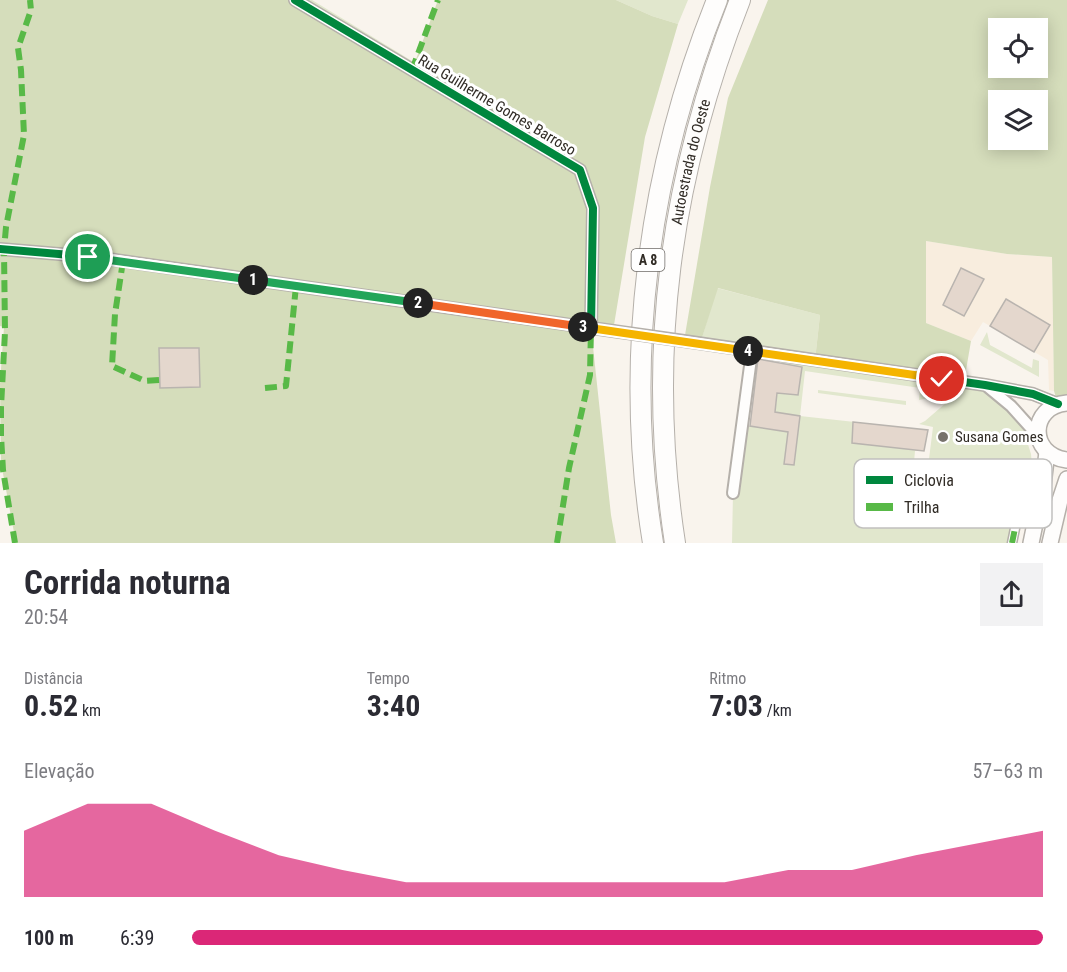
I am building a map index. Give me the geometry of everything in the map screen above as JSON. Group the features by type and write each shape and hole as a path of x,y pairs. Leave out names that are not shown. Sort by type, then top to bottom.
{"highway":[{"name":"Autoestrada do Oeste","path":"653,543 642,435 641,349 647,268 663,175 674,128 700,41 717,0"},
{"name":"Autoestrada do Oeste","path":"675,543 669,497 663,411 665,317 669,271 683,185 694,139 720,51 740,0"}],"main road":[{"path":"1063,404 1051,407 1040,419 1038,436 1047,452 1067,460"},
{"path":"1046,459 1047,452"},
{"path":"1050,543 1067,479"},
{"path":"1031,543 1034,528"}],"street":[{"name":"Rua Guilherme Gomes Barroso","path":"295,0 580,170 593,208 591,328"},
{"path":"0,249 94,257 684,341 985,385 1033,394 1063,404"},
{"path":"733,493 752,351"},
{"path":"985,385 1011,406 1038,436"},
{"path":"1012,543 1015,528"}],"shaded area":[{"path":"926,241 1007,254 1052,257 1054,391 1049,390 1048,360 983,322 971,341 926,323"}],"green space":[{"path":"0,0 295,0 412,70 438,0 616,0 652,16 678,24 645,137 613,331 591,328 616,543 16,543 1,463 0,383 4,327 0,326"},
{"path":"295,0 312,0 417,64 415,72"},
{"path":"616,0 688,0 678,24 652,16"},
{"path":"768,0 1067,0 1067,403 1058,404 1054,391 1052,257 1007,254 926,241 926,323 971,341 964,382 815,360 820,315 718,288 700,344 684,341 710,187 728,98"},
{"path":"717,288 820,315 815,360 933,378 929,398 919,400 920,388 805,371 800,416 775,412 782,356 700,344"},
{"path":"987,332 990,345 1032,368 1033,359 1039,361 1039,377 980,345"},
{"path":"956,381 985,385 1034,432 1024,432 1031,459 929,459 933,427 919,424 954,396"},
{"path":"818,390 906,401 906,405 818,393"},
{"path":"800,416 928,430 924,451 915,451 914,459 854,459 854,528 1015,528 1012,543 732,543 733,493 742,425 788,432 784,464 794,465"}],"building":[{"path":"961,268 984,279 964,316 943,305"},
{"path":"1006,299 1050,325 1034,352 990,326"},
{"path":"159,348 199,348 200,387 160,388"},
{"path":"758,359 802,367 798,395 777,393 775,412 800,416 794,465 784,464 788,432 750,426"},
{"path":"853,422 928,430 924,451 852,443"}],"marked path":[{"path":"15,543 3,470 1,436 5,332 4,250 6,227 24,135 18,48 31,10 30,0"},
{"path":"412,70 438,0"},
{"path":"123,261 115,314 112,366 145,381 160,380"},
{"path":"265,388 286,386 296,286"},
{"path":"557,543 569,468 590,375 591,328"},
{"path":"1012,543 1015,528"}],"cycle path":[{"path":"295,0 580,170 593,208 591,328"},
{"path":"0,249 94,257 985,385 1033,394 1058,404"}],"place":[{"name":"Susana Gomes","path":"943,437"}],"route":[{"path":"88,257 942,379"}]}
